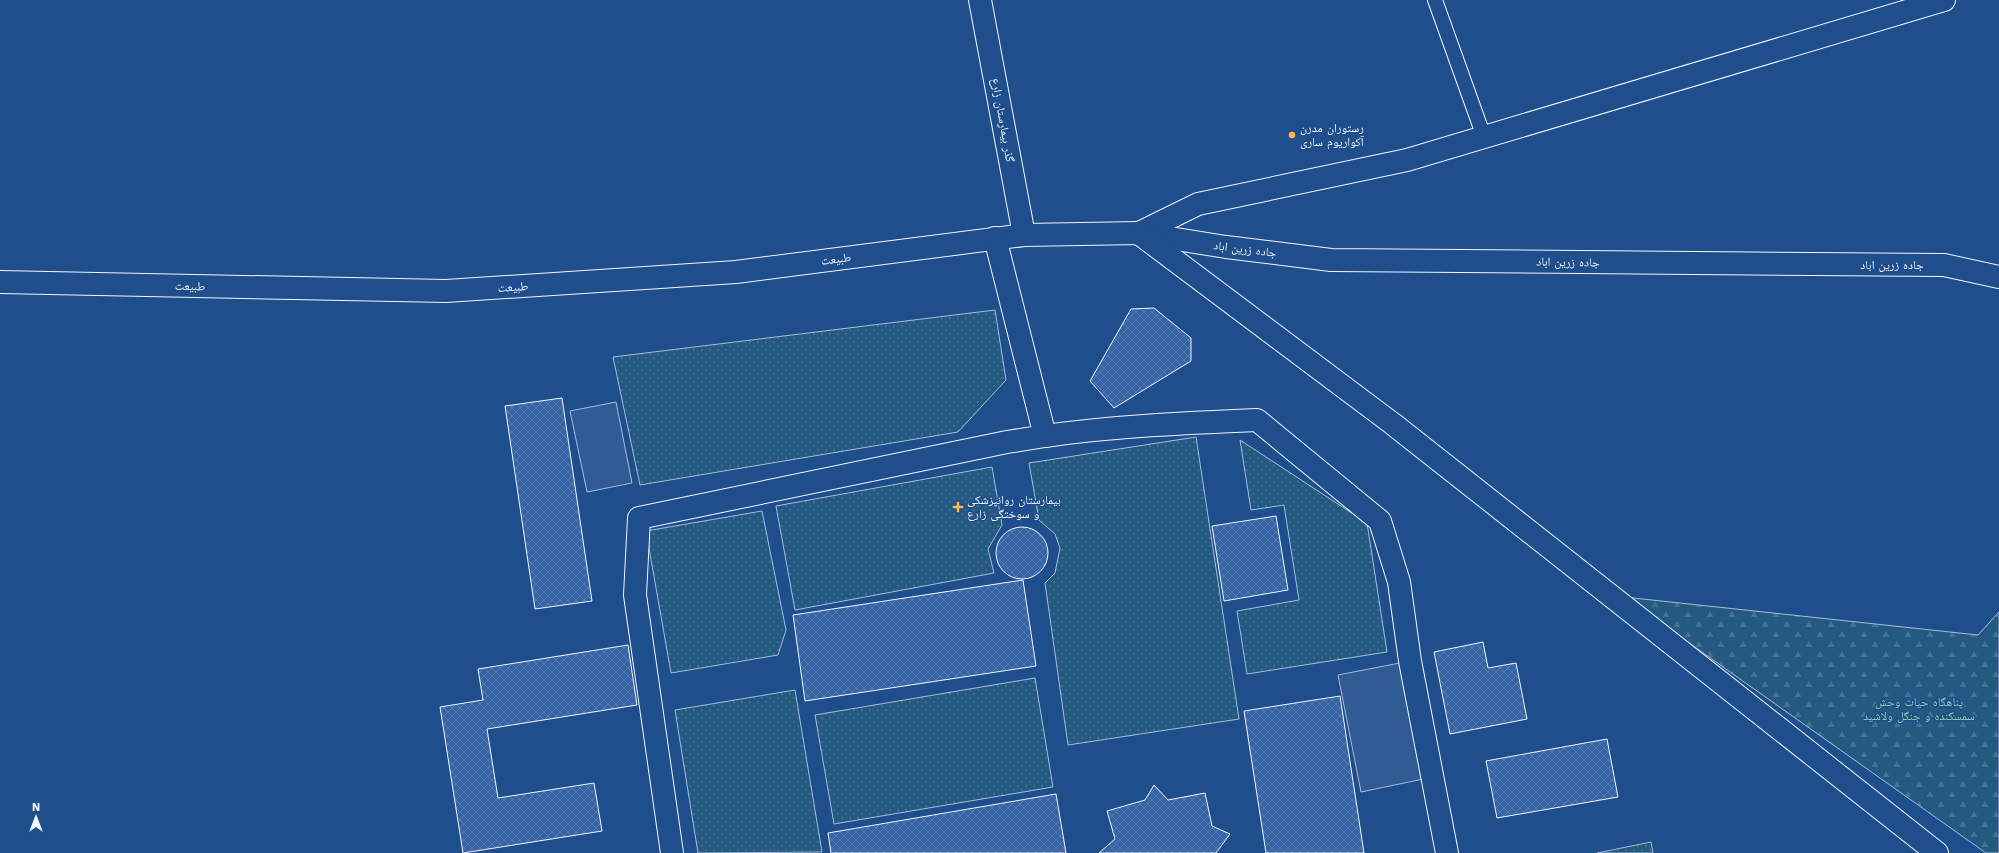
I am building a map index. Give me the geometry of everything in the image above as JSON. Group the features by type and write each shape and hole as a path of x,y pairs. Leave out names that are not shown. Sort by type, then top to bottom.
{"street":[{"path":"1929,849 1393,424 1138,233 1198,204 1407,160 1944,0"},
{"name":"گذر بیمارستان زارع","path":"982,1 1024,235"},
{"name":"طبیعت","path":"0,282 446,291 736,272 1024,235 1138,233"},
{"name":"جاده زرین اباد","path":"1138,233 1226,247 1331,260 1944,265 1999,277"},
{"path":"995,238 1045,436"},
{"path":"672,853 635,595 639,518 1007,442 1112,428 1257,420 1380,520 1398,582 1410,661 1447,853"}],"lane":[{"path":"1436,0 1484,137"}],"green space":[{"path":"995,310 1006,380 958,432 640,485 613,357"},
{"path":"1196,437 1239,719 1068,745 1045,583 1055,573 1060,548 1055,534 1039,520 1029,463"},
{"path":"1240,440 1367,523 1387,652 1247,674 1237,611 1299,600 1284,505 1251,510"},
{"path":"992,467 1002,525 988,549 994,573 795,610 776,506"},
{"path":"762,511 786,630 778,655 671,673 646,531"},
{"name":"پناهگاه حیات وحش سمسکنده و جنگل ولاشید","path":"1624,597 1978,635 1999,612 1999,853 1986,853"},
{"path":"1035,678 1053,787 834,824 815,715"},
{"path":"795,690 822,852 698,853 675,710"},
{"path":"1651,842 1653,853 1597,853"}],"shaded area":[{"path":"616,402 632,483 587,492 570,411"},
{"path":"1410,661 1433,777 1361,792 1338,675"}],"building":[{"path":"1154,308 1191,338 1191,361 1114,408 1090,381 1131,309"},
{"path":"562,398 592,601 535,609 505,406"},
{"path":"1276,516 1288,590 1224,601 1212,526"},
{"path":"1022,527 1032,529 1040,535 1046,543 1048,553 1046,563 1040,571 1032,577 1022,579 1012,577 1004,571 998,563 996,553 998,543 1004,535 1012,529"},
{"path":"1023,580 1036,666 805,701 793,615"},
{"path":"1483,642 1488,668 1516,663 1527,719 1450,734 1434,652"},
{"path":"628,645 637,705 487,729 498,798 594,783 602,831 463,853 440,707 483,700 478,669"},
{"path":"1340,696 1364,853 1266,853 1244,711"},
{"path":"1607,739 1618,797 1497,818 1486,761"},
{"path":"1154,785 1168,800 1205,793 1212,826 1230,834 1216,853 1099,853 1115,839 1107,811 1145,800"},
{"path":"1056,794 1066,853 831,853 828,833"}],"place":[{"name":"رستوران مدرن آکواریوم ساری","path":"1292,135"},
{"name":"بیمارستان روانپزشکی و سوختگی زارع","path":"958,507"}]}
